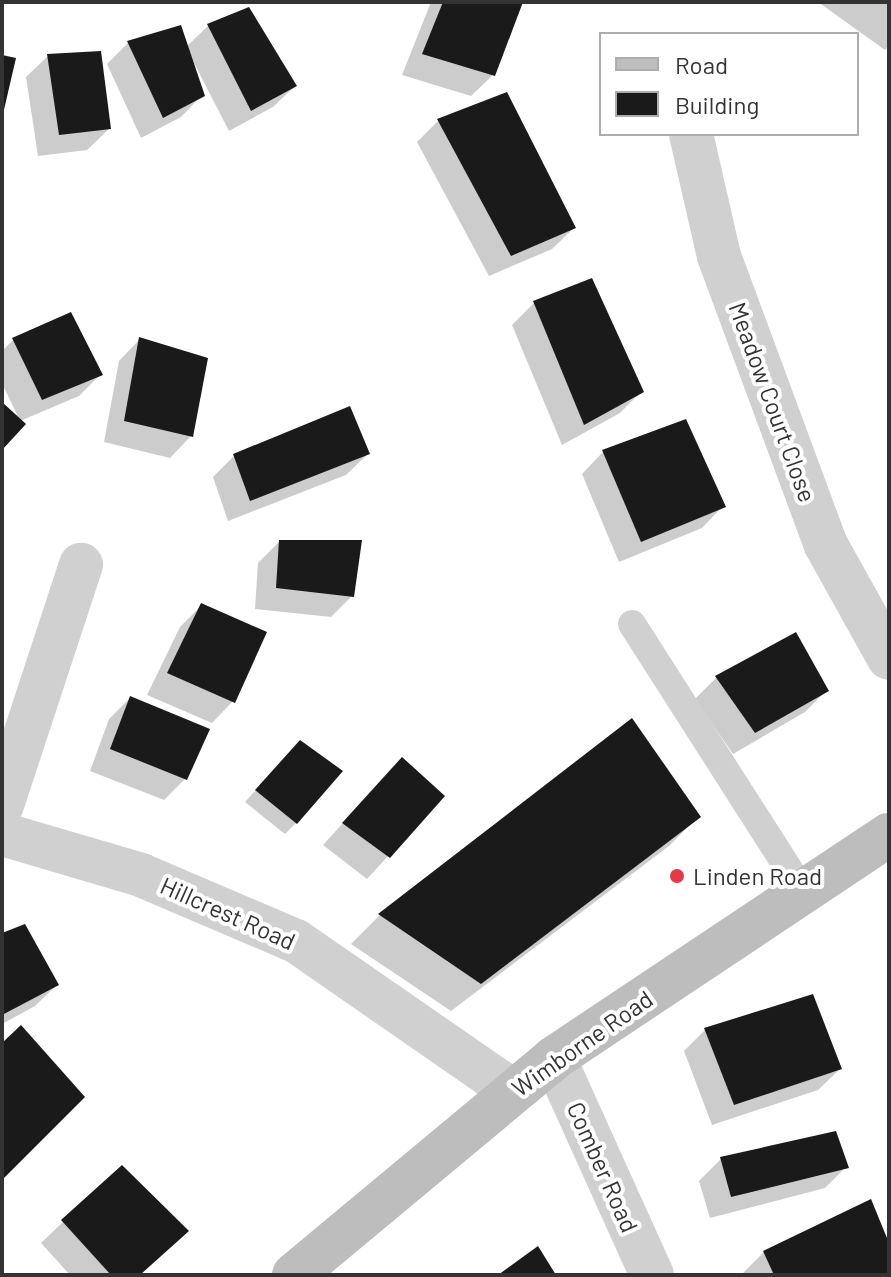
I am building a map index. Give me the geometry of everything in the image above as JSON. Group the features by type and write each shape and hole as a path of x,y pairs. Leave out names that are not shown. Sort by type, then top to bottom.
{"street":[{"name":"Meadow Court Close","path":"691,136 719,256 826,545 889,658"},
{"path":"2,805 81,565"},
{"name":"Hillcrest Road","path":"2,834 141,875 296,941 513,1091"},
{"name":"Wimborne Road","path":"294,1275 554,1058 889,835"},
{"name":"Comber Road","path":"554,1058 652,1275"}],"lane":[{"path":"632,624 803,891"}],"building":[{"path":"443,2 523,2 495,76 422,54"},
{"path":"249,7 297,86 251,111 207,24"},
{"path":"181,25 205,96 163,118 127,41"},
{"path":"101,51 111,129 59,135 47,54"},
{"path":"2,55 16,58 3,114 2,113"},
{"path":"507,92 576,228 511,256 437,119"},
{"path":"592,278 644,392 584,425 533,301"},
{"path":"71,312 103,375 42,400 12,338"},
{"path":"139,337 208,358 193,437 124,421"},
{"path":"2,402 26,424 2,450"},
{"path":"350,406 370,454 250,501 233,454"},
{"path":"686,419 726,507 641,542 602,450"},
{"path":"279,540 362,540 354,597 276,588"},
{"path":"201,603 267,632 235,703 167,673"},
{"path":"796,632 829,691 755,733 715,676"},
{"path":"130,696 210,729 187,780 110,749"},
{"path":"632,718 701,817 481,984 378,914"},
{"path":"300,740 343,771 297,824 255,790"},
{"path":"402,757 445,796 390,858 342,823"},
{"path":"25,924 59,985 2,1015 2,933"},
{"path":"813,994 842,1069 734,1105 704,1028"},
{"path":"21,1025 85,1097 2,1180 2,1043"},
{"path":"836,1131 849,1168 731,1197 720,1157"},
{"path":"122,1165 189,1231 140,1275 111,1275 61,1220"},
{"path":"871,1199 889,1243 889,1275 774,1275 763,1251"},
{"path":"538,1246 556,1275 498,1275"}],"place":[{"name":"Linden Road","path":"677,876"}]}
